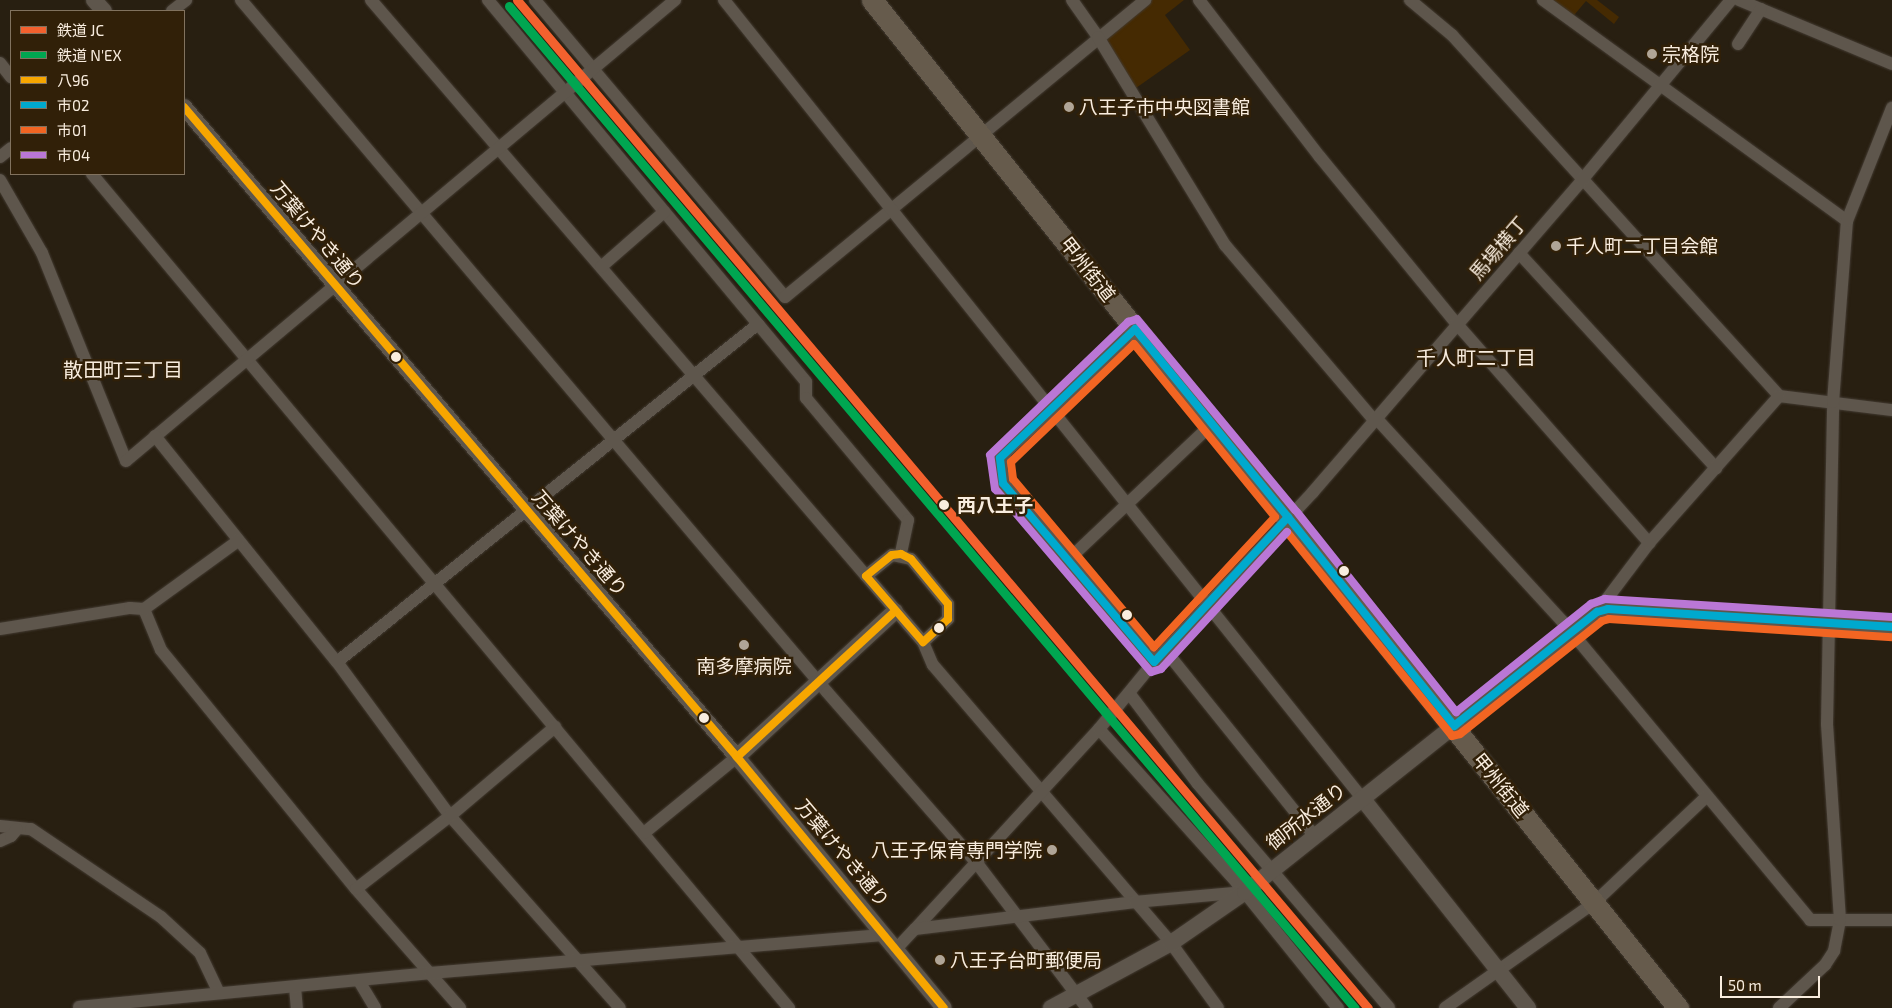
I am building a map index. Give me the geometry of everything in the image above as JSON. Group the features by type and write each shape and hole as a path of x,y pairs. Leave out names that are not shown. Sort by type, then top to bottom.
{"highway":[{"name":"甲州街道","path":"872,0 982,135 1135,329 1213,423 1678,1008"}],"street":[{"path":"94,0 103,10"},
{"path":"173,10 186,0"},
{"path":"241,0 817,680 976,862 1087,1008"},
{"path":"371,0 923,642 933,665 1171,943 1218,1008"},
{"path":"488,0 565,90 806,382 806,398 908,520 901,554"},
{"path":"535,0 785,297 982,135 1098,36 1145,0"},
{"path":"0,180 42,253 126,460 592,67 675,0"},
{"path":"724,0 1528,1008"},
{"path":"1072,0 1098,36 1225,245 1375,419 1570,634 1810,920 1892,920"},
{"path":"1199,0 1320,157 1456,323 1649,543"},
{"path":"1410,0 1452,35 1778,396 1892,410"},
{"path":"1543,0 1660,87 1847,221"},
{"name":"馬場横丁","path":"897,948 1099,729 1159,656 1288,517 1375,419 1456,323 1582,180 1732,0"},
{"path":"1740,0 1892,64"},
{"path":"1738,44 1761,9"},
{"path":"0,63 10,76"},
{"name":"万葉けやき通り","path":"185,108 334,286 737,757 897,948 944,1008"},
{"path":"1780,1008 1825,964 1834,951 1840,920 1827,724 1826,622 1832,402 1847,221 1892,108"},
{"path":"0,158 10,149"},
{"path":"93,175 434,585 742,948 789,1008"},
{"path":"601,267 664,212"},
{"path":"1519,253 1716,468"},
{"path":"337,662 758,324"},
{"path":"1135,329 1004,450 1000,458 999,475 1003,483 1068,560 1159,656 1314,835"},
{"path":"1596,612 1649,543 1778,396"},
{"path":"1068,560 1213,423"},
{"path":"155,436 337,662 450,816 620,1008"},
{"path":"0,629 130,608 144,609 238,541"},
{"path":"866,576 892,555 901,554 911,559 948,604 948,620 923,642"},
{"path":"144,609 162,650 356,889 460,1008"},
{"path":"1596,612 1618,609 1892,627"},
{"path":"644,833 737,757 817,680 895,611"},
{"name":"御所水通り","path":"1051,1008 1171,943 1245,892 1271,869 1596,612"},
{"path":"1129,694 1198,784 1389,1008"},
{"path":"356,889 450,816 555,727"},
{"path":"1099,729 1245,892 1338,1008"},
{"path":"1444,1008 1595,902 1706,797"},
{"path":"0,826 31,829 64,849 161,917 200,953 219,993"},
{"path":"0,841 11,836 17,828"},
{"path":"915,929 1018,918 1135,902 1245,892"},
{"path":"79,1007 430,973 885,935"},
{"path":"359,981 375,1008"},
{"path":"295,987 296,1008"}],"shaded area":[{"path":"1152,0 1184,0 1165,15 1190,50 1136,88 1105,37"},
{"path":"1543,0 1597,0 1619,17 1614,24 1586,1 1570,20"}],"rail line":[{"name":"JC","path":"517,0 1368,1008"},
{"name":"N'EX","path":"509,6 1355,1008"}],"transit line":[{"name":"八96","path":"185,108 737,757 944,1008"},
{"name":"市04","path":"1287,532 1161,669 1151,672 995,489 990,455 1128,322 1137,319 1295,510"},
{"name":"市02","path":"1135,329 1288,517 1154,662 1003,483 1000,458 1135,329"},
{"name":"市01","path":"1134,344 1275,517 1154,647 1013,479 1011,462 1134,344"},
{"name":"市04","path":"1297,512 1456,712 1591,604 1605,599 1892,617"},
{"name":"市02","path":"1288,517 1454,726 1597,612 1608,609 1892,627"},
{"name":"市01","path":"1287,532 1452,736 1460,734 1602,621 1609,619 1891,637"},
{"name":"八96","path":"901,554 911,559 948,604 948,619 923,642 866,576 892,555 901,554"},
{"name":"八96","path":"737,757 895,611"}],"place":[{"name":"宗格院","path":"1652,54"},
{"name":"八王子市中央図書館","path":"1069,107"},
{"name":"千人町二丁目会館","path":"1556,246"},
{"name":"西八王子","path":"944,505"},
{"name":"南多摩病院","path":"744,645"},
{"name":"八王子保育専門学院","path":"1052,850"},
{"name":"八王子台町郵便局","path":"940,960"}],"district":[{"name":"千人町二丁目","path":"1476,357"},
{"name":"散田町三丁目","path":"123,369"}]}
